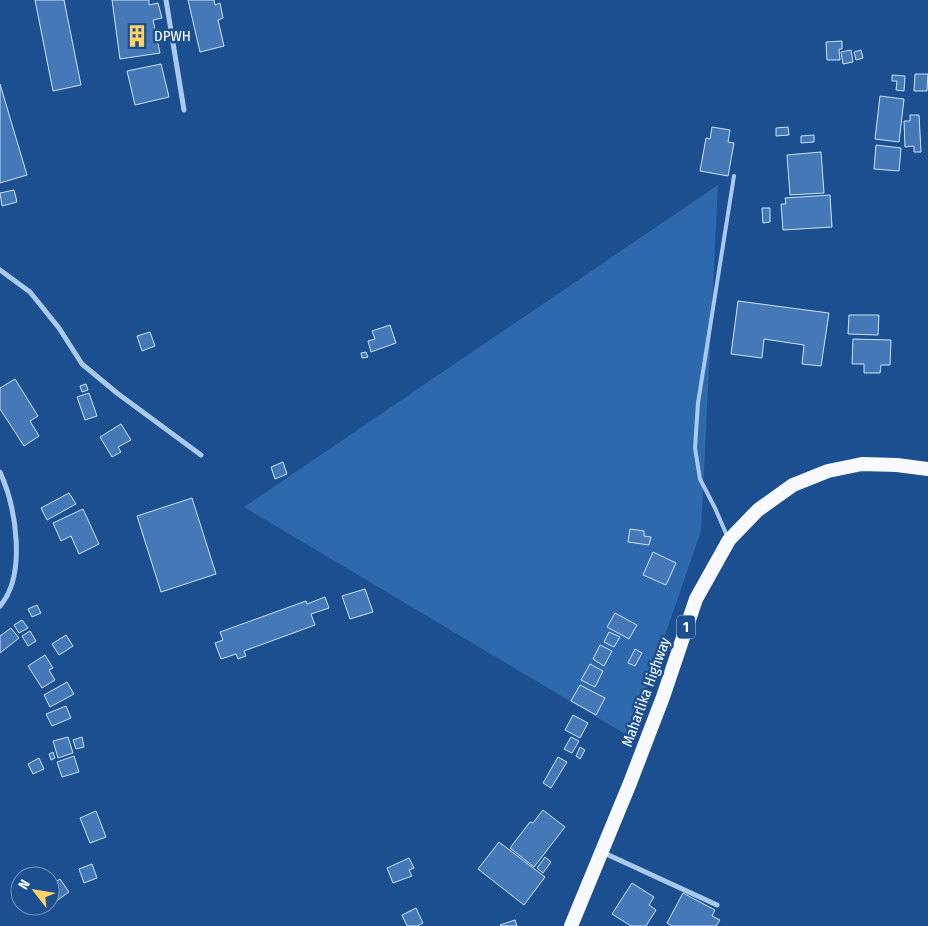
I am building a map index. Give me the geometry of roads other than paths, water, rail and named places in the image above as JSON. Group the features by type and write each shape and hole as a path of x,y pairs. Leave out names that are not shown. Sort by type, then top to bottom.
{"highway":[{"name":"Maharlika Highway","path":"571,926 660,706 696,598 729,540 758,510 793,485 828,471 862,464 896,465 928,469"}],"street":[{"path":"166,0 184,110"},
{"path":"0,270 30,292 59,328 82,364 117,393 201,455"},
{"path":"0,472 8,489 17,550 16,573 6,598 0,606"},
{"path":"602,852 717,905"}],"lane":[{"path":"729,540 700,479 694,448 698,403 734,176"}],"place":[{"name":"DPWH","path":"137,36"}]}
